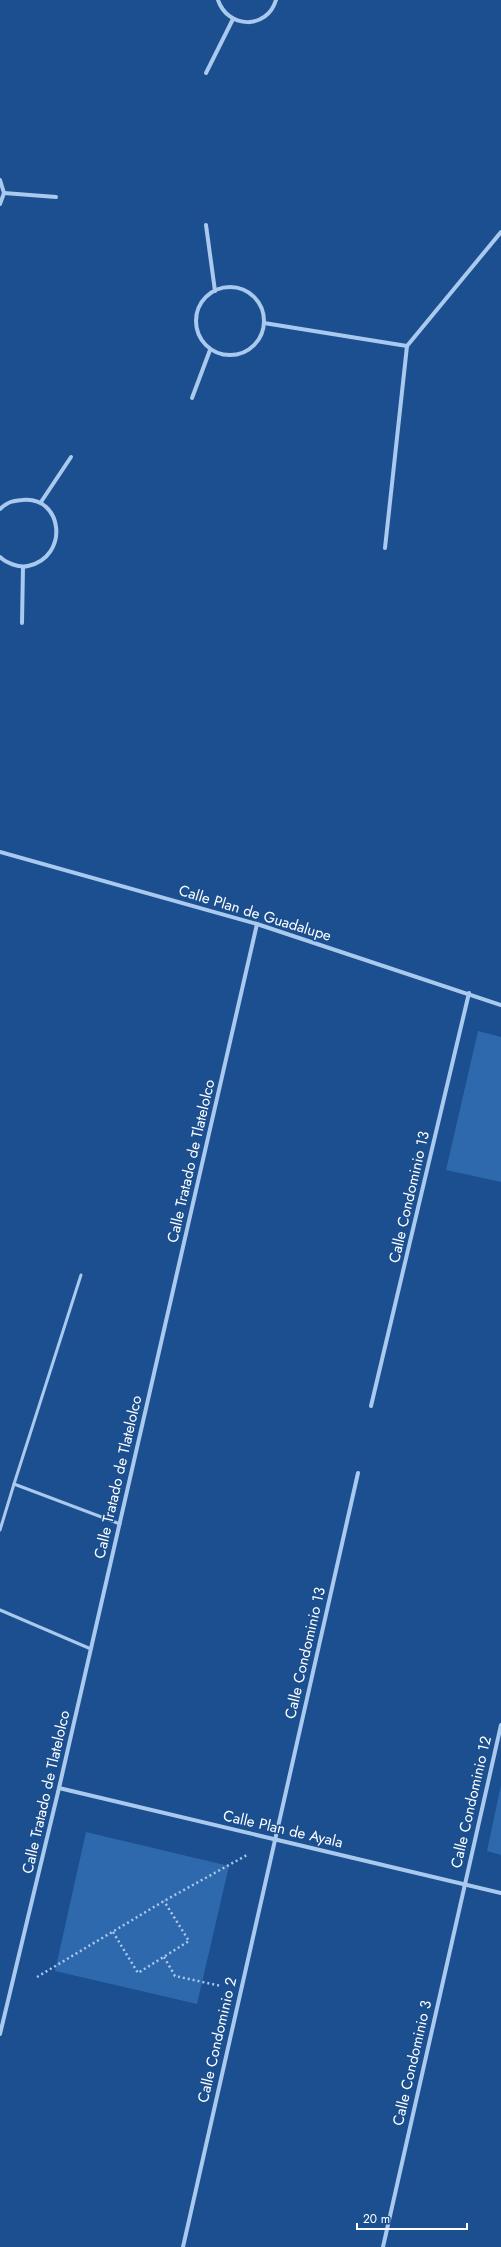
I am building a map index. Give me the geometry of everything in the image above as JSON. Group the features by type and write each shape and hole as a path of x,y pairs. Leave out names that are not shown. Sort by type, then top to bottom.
{"street":[{"path":"218,0 224,12 233,19 245,23 256,21 267,15 276,0"},
{"path":"206,73 233,19"},
{"path":"0,180 4,193 0,204"},
{"path":"4,193 56,197"},
{"path":"206,225 215,291"},
{"path":"385,548 407,346 501,232"},
{"path":"232,287 249,292 261,306 264,323 258,341 244,353 227,356 210,350 200,339 196,326 197,312 204,299 215,291 232,287"},
{"path":"264,323 407,346"},
{"path":"192,398 210,350"},
{"path":"41,502 71,457"},
{"path":"0,509 9,501 32,499 41,502 51,511 58,534 50,555 37,564 23,567 3,561 0,557"},
{"path":"22,623 23,567"},
{"name":"Calle Plan de Guadalupe","path":"0,852 257,924 470,993 501,1005"},
{"name":"Calle Tratado de Tlatelolco","path":"0,2034 60,1788 257,924"},
{"name":"Calle Condominio 13","path":"371,1406 470,993"},
{"name":"Calle Condominio 13","path":"276,1839 358,1473"},
{"name":"Calle Condominio 12","path":"465,1885 501,1725"},
{"name":"Calle Plan de Ayala","path":"60,1788 501,1893"},
{"name":"Calle Condominio 2","path":"183,2247 276,1839"},
{"name":"Calle Condominio 3","path":"383,2247 465,1885"}],"lane":[{"path":"0,1530 80,1275"},
{"path":"14,1484 120,1524"},
{"path":"0,1610 91,1649"}],"path":[{"path":"10,1993 164,1901 276,1839"},
{"path":"112,1932 138,1973 189,1941 164,1901"},
{"path":"164,1957 175,1976 241,1991"}],"shaded area":[{"path":"478,1031 501,1037 501,1182 446,1170"},
{"path":"501,1785 501,1855 487,1851"},
{"path":"86,1832 229,1866 197,2004 55,1971"}]}
